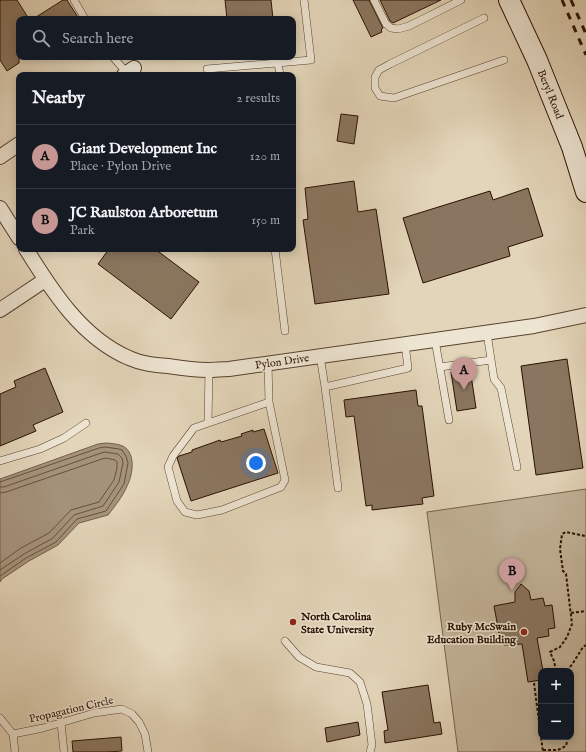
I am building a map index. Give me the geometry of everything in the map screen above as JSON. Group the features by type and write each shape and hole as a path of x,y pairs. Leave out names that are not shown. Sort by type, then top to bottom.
{"street":[{"name":"Beryl Road","path":"508,0 537,60 569,140 586,192"},
{"path":"0,157 16,146"},
{"path":"0,208 16,233"},
{"name":"Pylon Drive","path":"28,252 45,280 82,326 98,340 113,350 147,364 184,369 229,369 534,326 586,315"},
{"path":"0,310 45,280"}],"lane":[{"path":"74,0 83,16"},
{"path":"207,69 311,60 304,0"},
{"path":"374,0 386,24 391,28 398,29 409,26 461,0"},
{"path":"484,18 379,70 375,76 375,88 380,96 394,98 504,60"},
{"path":"116,60 128,72"},
{"path":"278,63 280,72"},
{"path":"274,252 285,331"},
{"path":"487,333 494,379 501,388 517,467"},
{"path":"435,340 449,420"},
{"path":"325,387 408,368 405,344"},
{"path":"320,356 338,488"},
{"path":"440,367 491,360"},
{"path":"268,363 269,402 285,480 281,487 222,510 197,515 185,512 177,501 168,467 173,456 194,428 269,402"},
{"path":"208,423 209,370"},
{"path":"0,461 40,449 64,438 86,423"},
{"path":"285,641 299,657 316,667 350,673 360,682 367,704 372,745 370,752"},
{"name":"Propagation Circle","path":"13,734 43,728 94,713 122,709 132,714 139,722 145,734 148,752"},
{"path":"0,718 13,734 15,752"},
{"path":"61,723 64,752"}],"path":[{"path":"555,668 550,652 560,647 567,637 572,624 566,574 563,571 560,549 562,534 566,532 585,536"},
{"path":"571,613 586,610"},
{"path":"569,668 583,647 586,646"},
{"path":"534,683 543,751 558,750 566,746 567,740"}],"shaded area":[{"path":"586,489 586,752 458,752 427,512"}],"water":[{"path":"105,443 120,445 125,448 129,452 132,463 129,481 123,493 108,515 79,523 58,545 29,561 2,579 0,582 0,479 98,444"}],"building":[{"path":"0,0 17,0 27,16 16,16 16,60 19,60 19,63 7,71 0,60"},
{"path":"63,0 67,0 77,16 38,16"},
{"path":"225,0 271,0 273,16 227,16"},
{"path":"353,0 369,0 383,28 381,30 382,32 371,37"},
{"path":"380,0 441,0 393,23 390,21"},
{"path":"341,114 358,116 354,144 337,141"},
{"path":"354,181 358,212 376,209 389,294 315,304 303,220 308,219 305,188"},
{"path":"528,188 543,236 508,247 510,256 423,283 403,218 490,191 493,200"},
{"path":"107,252 159,252 199,282 171,319 98,264"},
{"path":"567,359 583,468 536,475 521,366"},
{"path":"45,368 63,412 33,425 36,431 0,446 0,394 16,387 14,381"},
{"path":"470,369 476,408 457,411 451,372"},
{"path":"416,390 418,406 422,406 434,496 422,498 423,504 372,510 372,505 366,506 354,416 346,417 344,400"},
{"path":"264,429 278,473 191,501 177,458 179,456 220,440 221,442 242,436 241,434 253,430 253,432"},
{"name":"Ruby McSwain Education Building","path":"521,584 529,591 531,600 543,598 545,606 552,605 555,628 548,629 549,636 537,638 542,668 538,668 538,680 528,682 522,644 501,644 494,606 515,602 515,592"},
{"path":"428,685 434,723 440,722 442,734 385,743 384,731 388,730 382,692"},
{"path":"358,722 360,735 327,742 325,728"},
{"path":"121,737 122,751 73,752 72,741"}],"railway":[{"path":"562,0 586,55"},
{"path":"571,0 586,34"}],"place":[{"name":"Giant Development Inc","path":"464,390"},
{"name":"JC Raulston Arboretum","path":"512,591"},
{"name":"North Carolina State University","path":"293,622"},
{"name":"Ruby McSwain Education Building","path":"524,632"}]}
